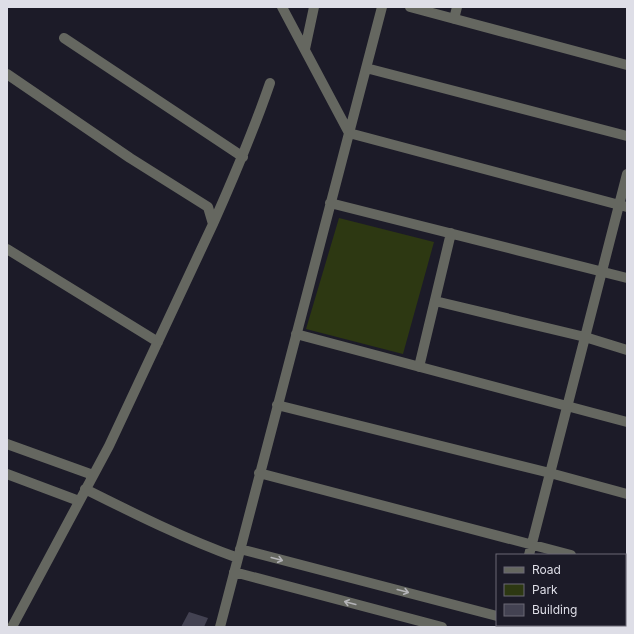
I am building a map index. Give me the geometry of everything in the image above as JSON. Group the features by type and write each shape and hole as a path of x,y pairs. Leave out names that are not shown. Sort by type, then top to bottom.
{"street":[{"path":"282,7 349,133 623,205"},
{"path":"305,49 314,7"},
{"path":"220,627 382,7"},
{"path":"410,7 627,65"},
{"path":"454,19 457,7"},
{"path":"64,38 243,157"},
{"path":"366,68 627,136"},
{"path":"7,74 130,158 208,206 213,224"},
{"path":"12,627 109,446 243,157 270,83"},
{"path":"529,554 602,271 623,205 627,174"},
{"path":"330,203 627,278"},
{"path":"420,367 451,233"},
{"path":"7,249 158,342"},
{"path":"435,301 585,337 627,350"},
{"path":"296,334 627,422"},
{"path":"277,405 550,473 627,494"},
{"path":"7,444 93,475"},
{"path":"259,473 567,554"},
{"path":"7,474 79,501"},
{"path":"85,489 130,512 206,546 496,616"},
{"path":"234,572 442,627"}],"green space":[{"path":"339,218 434,242 403,354 306,329"}],"building":[{"path":"189,612 208,618 204,627 181,627"}]}
